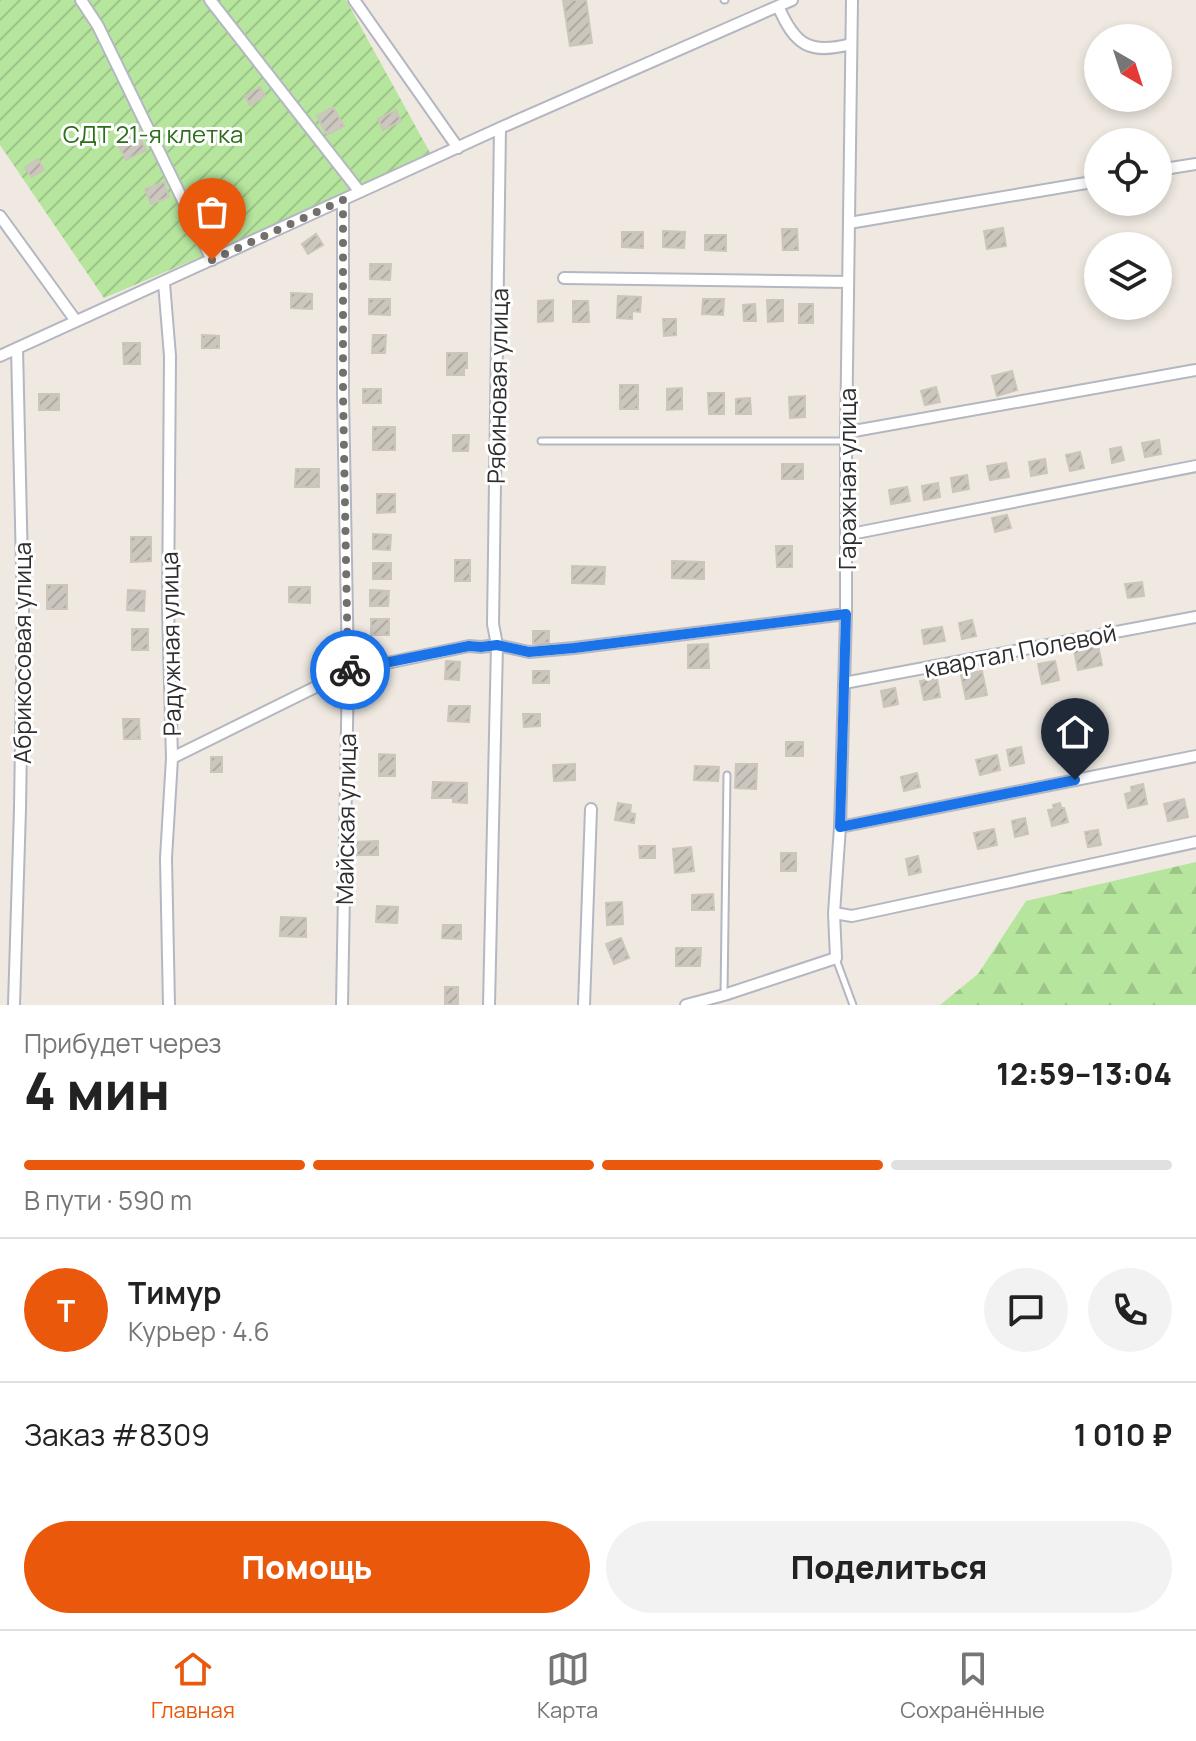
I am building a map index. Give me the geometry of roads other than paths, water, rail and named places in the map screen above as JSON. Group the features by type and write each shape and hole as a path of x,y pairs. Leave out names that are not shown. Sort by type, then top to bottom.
{"street":[{"path":"81,0 98,26 212,260"},
{"path":"210,0 360,192"},
{"path":"354,0 458,148"},
{"path":"0,356 500,128 792,0"},
{"name":"Гаражная улица","path":"836,958 834,913 840,827 846,614 852,0"},
{"path":"778,6 797,39 813,48 830,50 851,44"},
{"name":"Рябиновая улица","path":"489,1005 497,645 493,624 500,128"},
{"path":"1172,168 1196,164"},
{"path":"849,223 1084,183"},
{"name":"Майская улица","path":"342,1005 348,671 343,200"},
{"path":"0,216 76,321"},
{"path":"564,278 848,282"},
{"name":"Радужная улица","path":"164,283 170,356 168,609 172,758 166,858 169,1005"},
{"name":"Абрикосовая улица","path":"14,1005 23,610 17,348"},
{"path":"854,431 1196,370"},
{"path":"846,535 1196,466"},
{"path":"172,758 348,671 469,646 497,645 529,652 846,614"},
{"name":"квартал Полевой","path":"844,683 1196,617"},
{"path":"840,827 1196,756"},
{"path":"584,1005 591,809"},
{"path":"834,913 852,916 1196,842"},
{"path":"686,1005 836,958"}],"lane":[{"path":"541,441 846,441"},
{"path":"724,995 727,775"},
{"path":"836,958 853,1005"}],"park label":[{"name":"СДТ 21-я клетка","path":"153,133"}]}
